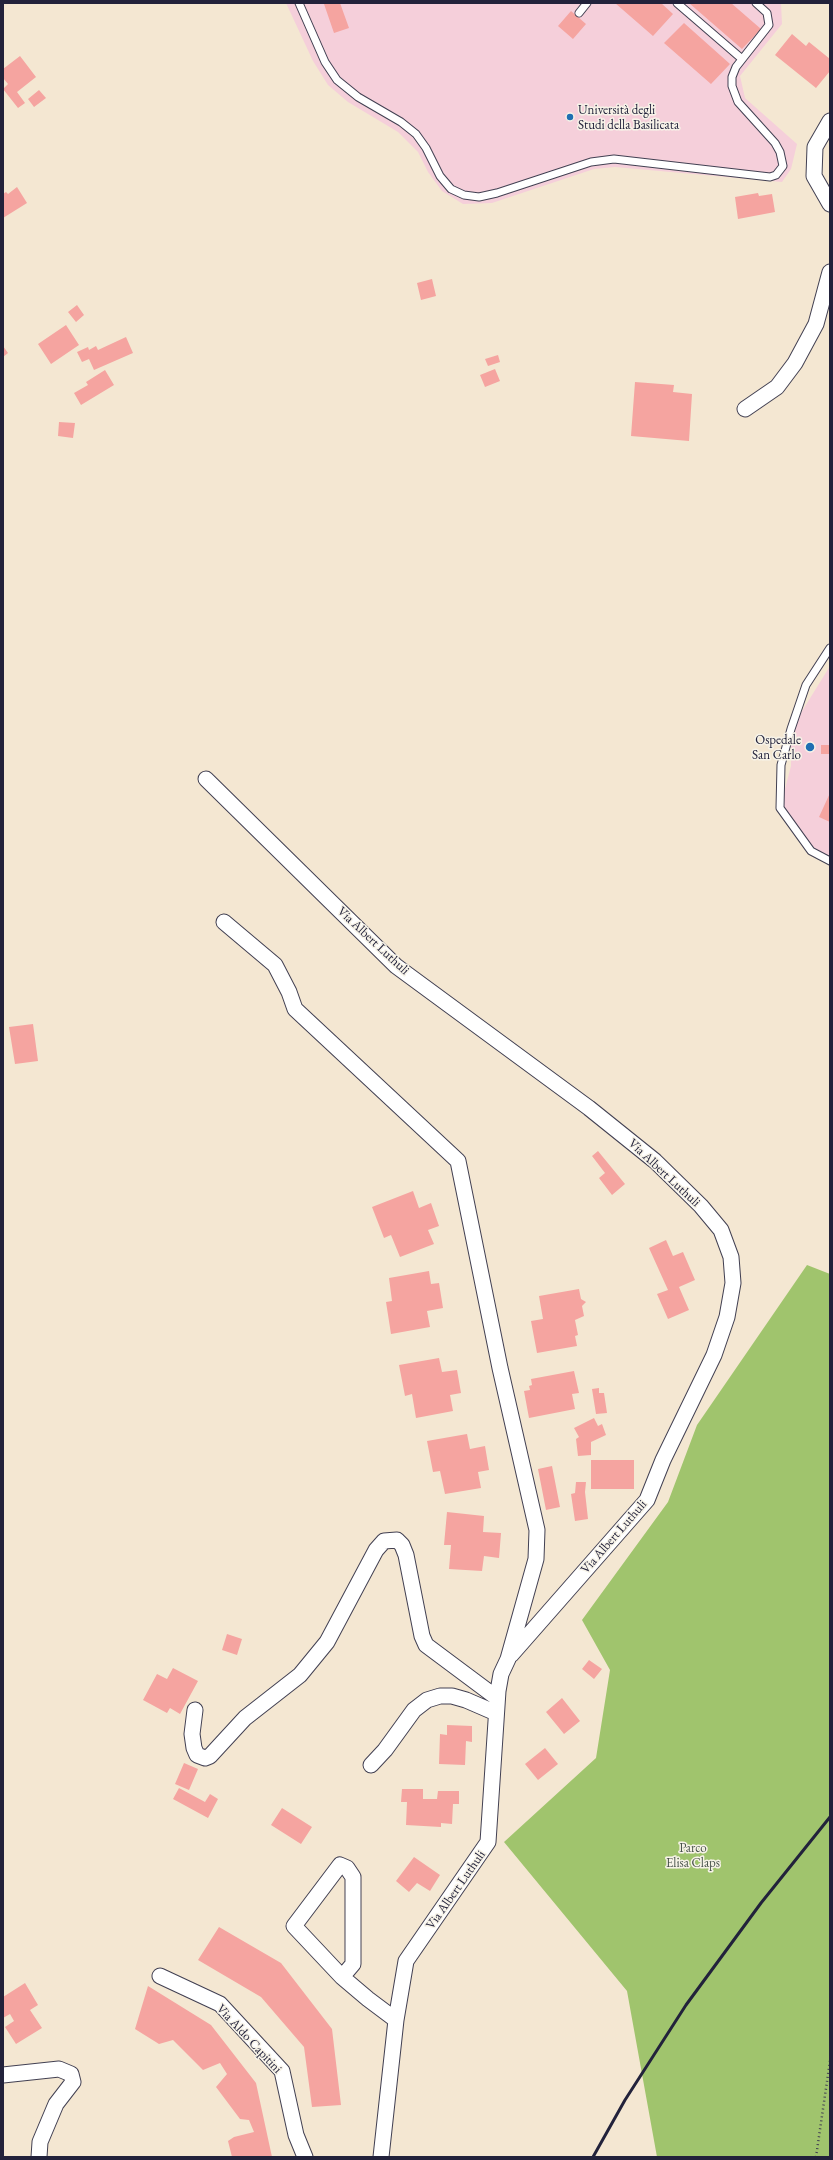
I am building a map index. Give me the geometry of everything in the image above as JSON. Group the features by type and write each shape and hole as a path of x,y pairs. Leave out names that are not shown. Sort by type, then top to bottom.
{"street":[{"path":"830,121 815,147 814,176 830,204"},
{"path":"744,409 777,387 795,363 816,324 830,272"},
{"name":"Via Albert Luthuli","path":"206,778 396,966 589,1108 655,1161 701,1206 721,1230 731,1257 733,1283 727,1317 714,1355 663,1460 647,1500 508,1659"},
{"name":"Via Albert Luthuli","path":"224,922 274,965 289,992 295,1009 458,1161 538,1545 536,1558 508,1659 501,1674 497,1698 488,1842 406,1961 396,2020 381,2157"},
{"path":"195,1710 192,1734 194,1748 197,1755 204,1758 210,1756 245,1718 300,1675 327,1642 376,1550 384,1541 397,1540 402,1545 406,1555 422,1636 426,1645 497,1698"},
{"path":"371,1765 385,1750 414,1710 427,1700 440,1696 452,1696 466,1700 496,1713"},
{"path":"342,1977 353,1964 353,1877 347,1868 340,1865 294,1926 342,1977 396,2020"},
{"name":"Via Aldo Capitini","path":"160,1976 220,2004 282,2071 296,2135 305,2157"},
{"path":"3,2075 58,2069 71,2074 72,2082 56,2104 40,2142 40,2157"}],"lane":[{"path":"299,3 324,62 337,80 358,98 401,122 416,134 426,148 440,176 451,189 464,195 478,197 497,193 591,162 614,159 770,177 776,175 783,166 780,152 775,144 743,109 734,94 732,77 742,59 769,25 767,12 756,3"},
{"path":"579,13 587,3"},
{"path":"677,3 742,59"},
{"path":"830,648 806,685 791,729 781,765 780,808 811,851 830,861"}],"path":[{"path":"816,2157 830,2061"}],"shaded area":[{"name":"Università degli Studi della Basilicata","path":"286,3 781,3 782,24 740,76 745,98 797,144 791,169 782,182 615,167 594,169 492,203 463,204 442,191 428,172 418,152 398,132 348,102 328,85 313,61"},
{"name":"Ospedale San Carlo","path":"830,666 830,861 811,851 780,808 791,766 791,729"}],"green space":[{"name":"Parco Elisa Claps","path":"807,1265 830,1274 830,2157 657,2157 627,1991 504,1842 596,1758 610,1670 582,1620 668,1502 697,1425"}],"building":[{"path":"340,3 349,28 334,33 324,4"},
{"path":"615,3 661,3 673,14 653,36"},
{"path":"689,3 731,3 761,29 742,49"},
{"path":"571,11 586,24 573,39 558,26"},
{"path":"684,23 730,64 711,84 664,43"},
{"path":"792,34 806,46 809,42 830,59 830,71 816,88 775,55"},
{"path":"20,56 36,77 17,92 25,103 18,108 3,89 8,84 3,78 3,69"},
{"path":"39,90 46,98 34,107 28,99"},
{"path":"17,187 27,203 3,218 3,194 6,192 8,194"},
{"path":"758,193 759,196 772,194 775,212 738,219 735,197"},
{"path":"432,279 436,296 421,300 417,283"},
{"path":"77,305 84,315 76,322 68,312"},
{"path":"66,325 79,345 51,364 38,344"},
{"path":"126,337 133,353 94,370 89,359 82,362 77,352 88,347 89,350 96,346 98,350"},
{"path":"3,346 8,353 3,357"},
{"path":"498,355 500,362 488,366 485,359"},
{"path":"495,369 500,381 485,387 480,375"},
{"path":"105,370 114,385 81,405 74,393 88,385 86,382"},
{"path":"635,382 674,385 673,392 692,394 689,441 631,436"},
{"path":"59,422 75,423 73,438 58,436"},
{"path":"821,745 829,745 829,754 821,754"},
{"path":"830,793 830,822 819,817"},
{"path":"33,1024 38,1061 15,1064 9,1027"},
{"path":"598,1151 625,1184 612,1195 599,1178 605,1173 592,1156"},
{"path":"413,1191 419,1208 431,1203 439,1226 428,1230 434,1244 400,1257 391,1235 384,1238 372,1207"},
{"path":"666,1240 673,1256 683,1252 695,1280 679,1287 689,1310 668,1319 657,1294 668,1290 649,1248"},
{"path":"429,1271 431,1284 439,1283 443,1308 427,1311 430,1327 391,1334 386,1302 392,1301 389,1278"},
{"path":"579,1289 581,1299 586,1302 582,1306 584,1316 575,1320 578,1335 575,1336 577,1346 537,1353 531,1321 543,1319 539,1296"},
{"path":"439,1358 442,1372 457,1370 461,1393 450,1395 453,1411 416,1418 412,1394 405,1396 399,1365"},
{"path":"574,1371 579,1393 572,1394 575,1409 529,1418 524,1391 530,1390 529,1386 532,1385 531,1379"},
{"path":"599,1388 599,1393 604,1393 607,1413 596,1414 592,1389"},
{"path":"594,1418 598,1426 602,1424 606,1435 591,1442 591,1455 578,1456 576,1439 579,1437 574,1428"},
{"path":"467,1434 470,1449 485,1446 489,1470 478,1472 481,1488 445,1494 440,1471 433,1472 427,1441"},
{"path":"591,1460 634,1460 634,1489 591,1489"},
{"path":"552,1466 560,1507 546,1510 538,1469"},
{"path":"576,1482 586,1482 585,1492 588,1519 575,1521 571,1494 575,1493"},
{"path":"447,1512 484,1516 483,1532 501,1533 499,1558 484,1556 482,1571 449,1569 451,1545 444,1545"},
{"path":"227,1634 242,1639 237,1655 222,1650"},
{"path":"589,1660 602,1669 594,1679 582,1669"},
{"path":"173,1668 198,1681 180,1714 170,1708 167,1713 143,1700 157,1674 167,1679"},
{"path":"562,1698 580,1721 564,1734 546,1712"},
{"path":"447,1725 472,1726 472,1742 466,1741 465,1765 439,1764 440,1734 447,1735"},
{"path":"545,1748 558,1764 538,1780 525,1764"},
{"path":"184,1763 198,1769 189,1790 175,1784"},
{"path":"179,1788 205,1802 210,1794 218,1799 208,1818 173,1799"},
{"path":"402,1789 423,1789 423,1799 437,1799 438,1791 459,1791 459,1804 453,1804 452,1824 441,1823 441,1827 406,1825 407,1802 401,1802"},
{"path":"282,1808 312,1827 301,1844 271,1825"},
{"path":"414,1857 440,1875 430,1891 417,1883 409,1892 396,1881"},
{"path":"219,1927 281,1963 332,2029 341,2105 312,2107 304,2047 261,1997 198,1960"},
{"path":"25,1983 38,2005 30,2010 42,2028 16,2044 5,2027 14,2021 10,2014 3,2018 3,1997"},
{"path":"148,1986 211,2025 256,2083 272,2157 232,2157 228,2141 234,2137 254,2132 249,2120 240,2119 216,2087 227,2074 220,2063 203,2070 173,2040 159,2044 135,2029"}],"railway":[{"path":"593,2157 625,2100 686,2005 761,1903 830,1817"}],"place":[{"name":"Università degli Studi della Basilicata","path":"570,117"},
{"name":"Ospedale San Carlo","path":"810,747"}]}
